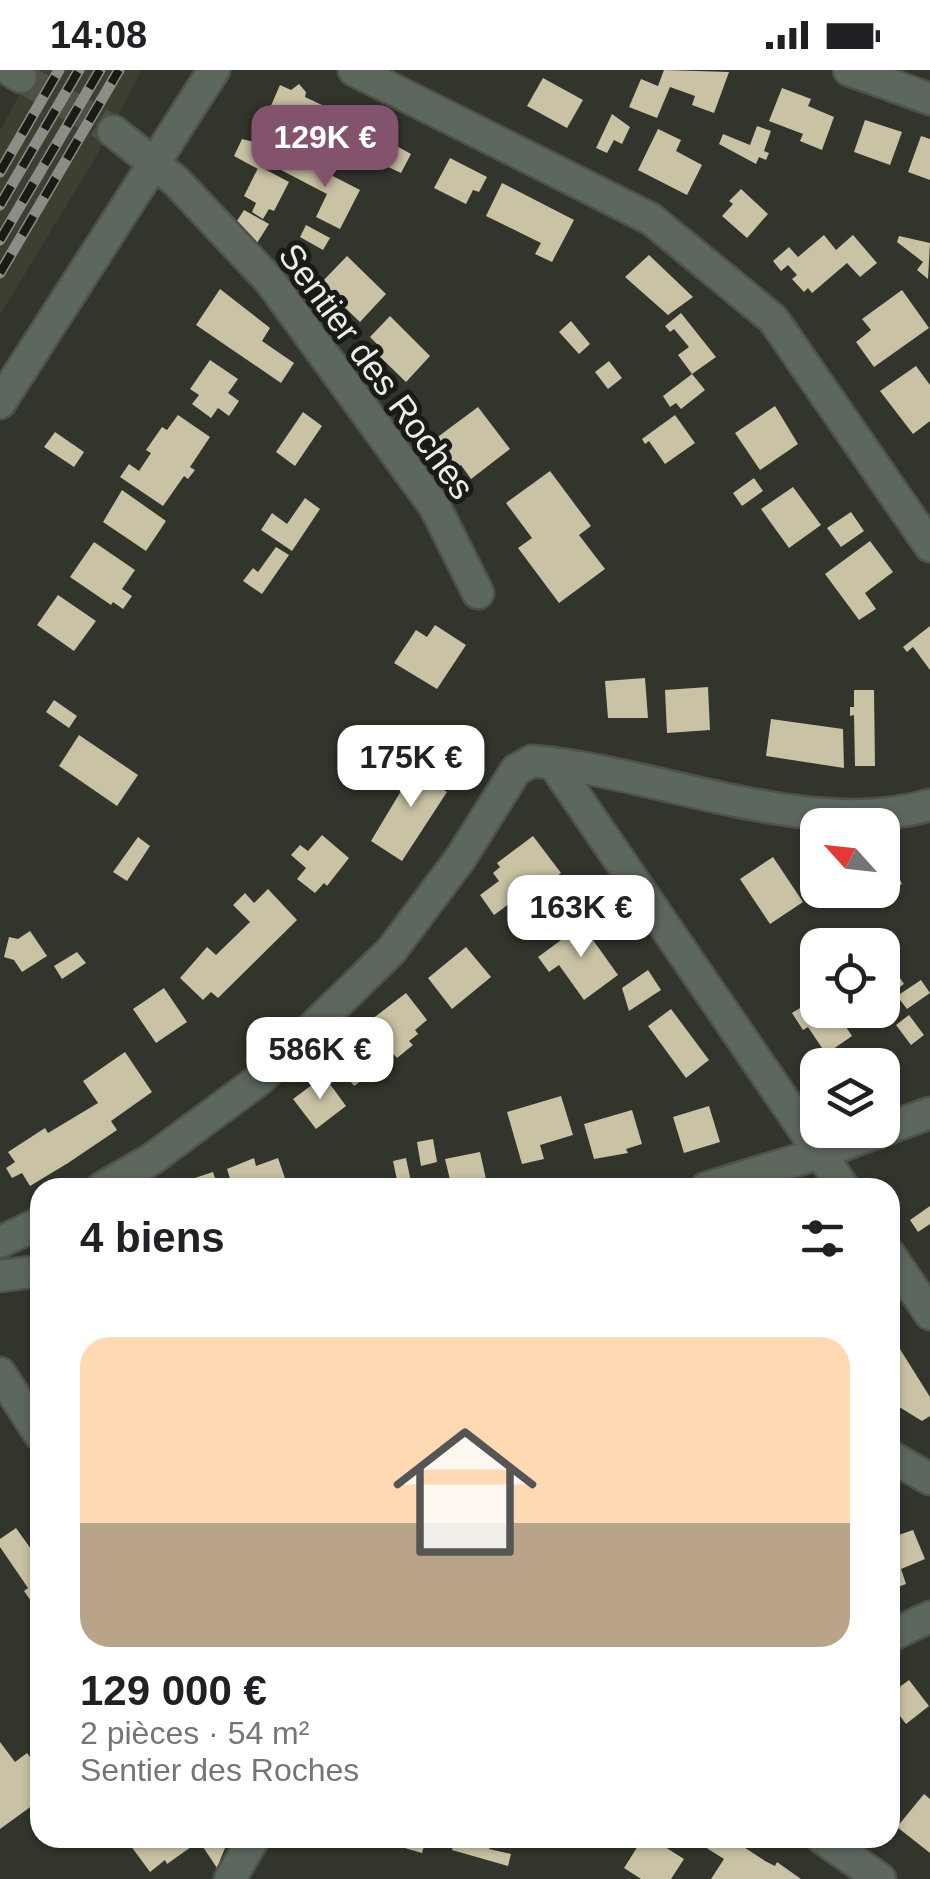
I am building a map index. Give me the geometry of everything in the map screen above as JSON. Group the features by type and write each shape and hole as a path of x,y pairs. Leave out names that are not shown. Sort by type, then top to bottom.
{"street":[{"path":"0,403 214,70"},
{"path":"354,70 651,220 773,319 930,546"},
{"path":"849,70 930,99"},
{"name":"Sentier des Roches","path":"113,130 176,181 270,280 434,507 478,593"},
{"path":"542,762 837,1178"},
{"path":"119,1178 152,1159 260,1078 390,951 460,859 516,770 542,762 817,815 899,814 930,805"},
{"path":"739,1178 930,1113"},
{"path":"0,1242 30,1229"},
{"path":"900,1270 930,1314"},
{"path":"0,1276 30,1272"},
{"path":"0,1373 30,1420"},
{"path":"900,1462 930,1479"},
{"path":"900,1631 930,1617"},
{"path":"230,1879 248,1848"},
{"path":"836,1848 880,1879"}],"shaded area":[{"path":"34,70 142,70 97,155 0,315 0,130"}],"building":[{"path":"664,70 729,72 714,113 692,105 695,96 670,87 657,118 629,107 641,79 658,86"},
{"path":"543,78 583,100 567,128 527,106"},
{"path":"299,84 306,92 305,97 322,105 313,123 293,114 283,125 266,117 280,85 291,90"},
{"path":"782,88 811,99 808,106 834,117 822,150 800,141 803,134 769,121"},
{"path":"612,114 630,127 622,144 614,140 607,153 596,148"},
{"path":"329,119 370,139 373,133 411,154 401,173 369,158 367,164 317,144"},
{"path":"865,120 902,132 890,165 854,152"},
{"path":"757,126 771,131 764,151 769,153 766,160 759,157 756,164 719,144 723,134 750,145"},
{"path":"658,129 681,140 676,151 702,165 687,195 638,170"},
{"path":"921,136 930,139 930,180 908,172"},
{"path":"242,139 270,146 258,169 234,156"},
{"path":"290,154 360,190 340,229 316,217 327,194 281,170"},
{"path":"450,158 487,177 479,192 473,190 466,204 434,188"},
{"path":"259,166 289,182 274,211 269,209 263,219 252,212 256,203 244,196"},
{"path":"502,183 574,220 552,262 535,254 541,243 486,216"},
{"path":"741,189 768,214 747,238 722,216"},
{"path":"244,210 269,224 257,243 237,221"},
{"path":"306,225 330,238 323,250 300,237"},
{"path":"824,235 836,250 853,235 877,263 860,277 847,263 812,293 808,288 804,292 792,279 797,275 788,265 781,271 773,261 789,247 798,257"},
{"path":"899,236 930,243 928,279 917,270 923,262 897,242"},
{"path":"649,255 693,297 668,315 625,277"},
{"path":"347,256 386,294 360,322 320,284"},
{"path":"220,289 270,328 262,341 294,363 281,383 196,325"},
{"path":"902,290 929,328 874,367 856,342 871,330 862,319"},
{"path":"681,313 716,357 692,374 678,355 689,347 674,329 670,332 665,326"},
{"path":"390,316 430,356 406,382 375,352 380,347 370,337"},
{"path":"571,321 590,344 579,354 559,332"},
{"path":"210,360 238,379 228,393 239,401 229,416 218,408 211,418 192,404 199,395 190,389"},
{"path":"609,361 622,378 608,389 595,372"},
{"path":"916,366 930,385 930,421 913,434 880,391"},
{"path":"692,374 705,390 681,409 676,403 670,407 663,396"},
{"path":"775,406 798,444 760,470 735,433"},
{"path":"478,407 510,449 471,479 461,465 456,469 435,439"},
{"path":"303,412 322,426 295,466 276,452"},
{"path":"178,415 210,437 190,467 195,470 188,479 184,476 163,506 120,477 129,464 139,471 151,453 146,450 162,427 167,430"},
{"path":"675,415 695,443 665,464 649,441 645,444 642,439"},
{"path":"55,432 84,452 74,467 44,447"},
{"path":"550,471 591,526 579,535 605,569 559,603 518,548 532,538 506,503"},
{"path":"754,478 763,491 742,506 733,493"},
{"path":"793,487 821,525 789,548 761,509"},
{"path":"122,490 166,521 146,551 103,522"},
{"path":"305,498 320,509 292,551 261,530 272,513 287,524"},
{"path":"851,512 864,531 841,547 827,528"},
{"path":"870,541 893,572 865,593 876,609 859,620 825,574"},
{"path":"94,542 135,570 122,589 132,596 123,609 70,577"},
{"path":"276,547 289,555 262,594 243,581 253,568 258,572"},
{"path":"58,595 96,621 74,651 37,625"},
{"path":"435,625 466,645 437,689 394,663 416,630 427,637"},
{"path":"930,626 930,670 913,647 907,652 903,647"},
{"path":"645,678 648,718 608,718 605,681"},
{"path":"708,687 710,730 667,733 665,690"},
{"path":"854,690 874,690 875,766 855,766 854,715 850,716"},
{"path":"54,700 77,716 69,728 46,712"},
{"path":"771,719 843,729 844,768 766,756"},
{"path":"79,735 138,775 117,806 59,766"},
{"path":"422,756 443,770 434,784 447,792 402,861 371,841"},
{"path":"322,835 349,858 327,886 324,883 315,893 297,879 306,868 291,855 300,845 308,851"},
{"path":"533,836 561,873 544,886 540,881 494,915 480,895 499,881 493,873 500,867 497,863"},
{"path":"138,837 150,846 127,881 113,872"},
{"path":"773,857 800,898 800,904 770,924 740,879"},
{"path":"268,889 297,920 218,998 211,992 203,1000 180,978 207,947 216,955 250,922 233,905 245,893 254,903"},
{"path":"591,918 602,933 593,940 618,975 584,1000 559,965 549,972 538,957"},
{"path":"30,931 47,956 22,972 14,960 4,957 9,937 18,939"},
{"path":"466,947 491,977 452,1009 428,978"},
{"path":"77,952 86,963 62,979 54,966"},
{"path":"648,970 661,990 629,1011 622,988"},
{"path":"921,980 930,993 907,1009 900,994"},
{"path":"164,988 187,1022 156,1043 133,1009"},
{"path":"406,993 427,1020 415,1030 418,1034 409,1041 413,1045 397,1058 386,1046 377,1053 363,1036 372,1028 367,1023"},
{"path":"800,1008 800,1025 792,1013"},
{"path":"671,1009 709,1060 686,1078 648,1026"},
{"path":"909,1015 924,1035 911,1045 898,1028"},
{"path":"809,1028 847,1028 852,1036 835,1048 822,1048"},
{"path":"360,1038 384,1069 354,1086 334,1060"},
{"path":"125,1052 152,1092 111,1121 117,1130 68,1163 43,1178 30,1178 30,1186 22,1173 12,1178 6,1168 15,1162 8,1152 45,1128 48,1133 98,1103 83,1081"},
{"path":"324,1076 346,1106 316,1129 293,1099"},
{"path":"561,1096 573,1135 540,1145 544,1159 522,1164 507,1112"},
{"path":"709,1106 720,1142 684,1153 673,1117"},
{"path":"632,1110 642,1144 626,1149 628,1153 594,1159 584,1124"},
{"path":"433,1139 437,1162 421,1166 417,1142"},
{"path":"480,1152 486,1178 450,1178 445,1159"},
{"path":"254,1158 256,1166 278,1158 285,1178 230,1178 227,1169"},
{"path":"406,1158 410,1178 397,1178 393,1161"},
{"path":"930,1206 930,1224 918,1232 910,1220"},
{"path":"900,1349 930,1397 930,1416 922,1421 900,1407"},
{"path":"16,1528 30,1548 30,1600 24,1591 28,1588 0,1547 0,1539"},
{"path":"913,1530 925,1559 901,1569 906,1584 900,1586 900,1535"},
{"path":"909,1680 929,1706 906,1724 900,1716 900,1687"},
{"path":"0,1742 15,1762 27,1753 30,1757 30,1807 0,1829"},
{"path":"924,1794 930,1799 930,1853 900,1829 900,1823"},
{"path":"132,1848 190,1848 167,1864 165,1860 150,1872"},
{"path":"204,1848 225,1848 217,1868"},
{"path":"489,1848 511,1854 508,1866 452,1850"},
{"path":"637,1848 667,1848 684,1859 671,1879 641,1879 624,1868"},
{"path":"707,1848 745,1848 775,1866 777,1862 801,1879 711,1879 724,1859"}],"tunnel":[{"path":"21,77 113,131"}],"railway":[{"path":"0,172 59,70"},
{"path":"0,205 79,70"},
{"path":"0,240 100,70"},
{"path":"0,273 119,70"}]}
